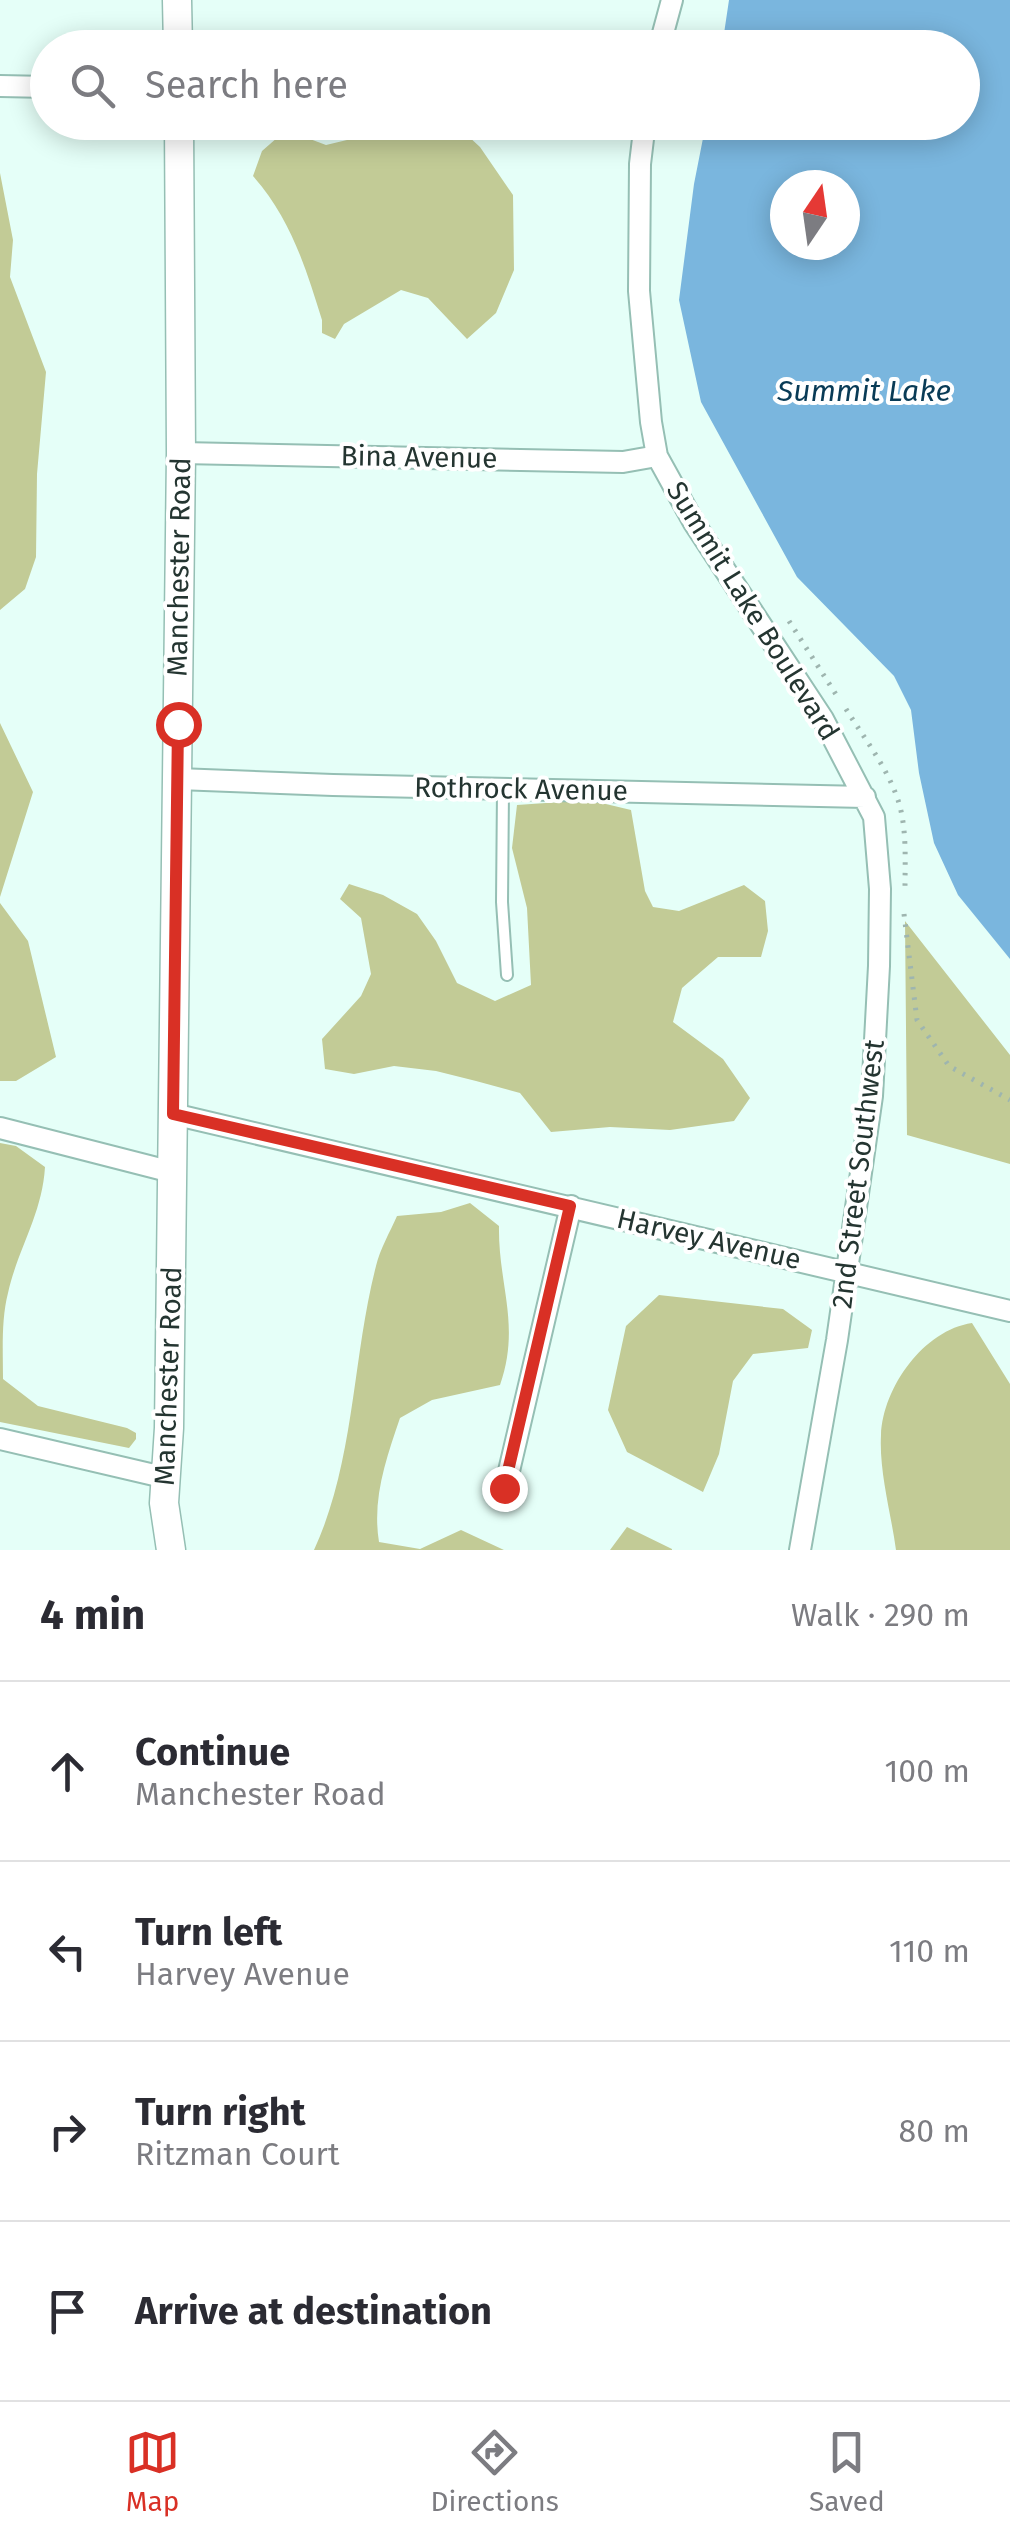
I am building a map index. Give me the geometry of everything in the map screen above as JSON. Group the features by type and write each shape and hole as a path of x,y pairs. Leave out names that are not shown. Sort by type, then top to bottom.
{"main road":[{"path":"177,0 178,30"},
{"name":"Manchester Road","path":"171,1550 165,1490 178,779 179,140"},
{"path":"154,1550 165,1490"}],"street":[{"path":"664,30 672,0"},
{"path":"0,86 30,87"},
{"name":"Summit Lake Boulevard","path":"644,140 639,211 640,291 657,456 694,522 823,719 865,797"},
{"name":"Bina Avenue","path":"181,453 623,462 657,456"},
{"name":"Rothrock Avenue","path":"178,779 865,797"},
{"name":"2nd Street Southwest","path":"800,1550 872,1096 880,889 874,821 865,797"},
{"name":"Harvey Avenue","path":"173,1114 1010,1312"},
{"path":"0,1128 172,1172"},
{"path":"504,1488 570,1206"},
{"path":"0,1440 165,1490"}],"lane":[{"path":"503,789 502,902 507,975"}],"path":[{"path":"1003,1095 1010,1100"}],"green space":[{"path":"275,140 313,140 326,145 347,140 472,140 480,147 513,195 514,270 496,313 467,339 428,298 401,290 344,324 335,339 322,333 322,320 295,244 277,209 253,176 262,151"},
{"path":"0,173 13,240 10,277 46,372 37,474 36,557 25,589 0,610"},
{"path":"0,723 33,792 0,897"},
{"path":"589,800 631,810 645,891 653,907 679,911 744,885 765,901 768,931 761,957 718,957 682,988 673,1022 723,1059 750,1098 734,1121 670,1130 610,1127 551,1132 520,1093 436,1071 394,1066 354,1074 325,1069 322,1039 361,996 371,974 361,918 340,899 349,884 383,895 417,914 457,983 495,1001 531,985 527,908 512,848 517,805"},
{"path":"0,903 28,941 56,1057 16,1081 0,1081"},
{"path":"905,921 1010,1055 1010,1164 907,1135"},
{"path":"0,1143 16,1146 45,1167 39,1201 6,1303 3,1379 38,1406 127,1428 136,1433 129,1448 0,1422"},
{"path":"470,1203 499,1226 509,1324 500,1385 432,1400 400,1418 382,1479 377,1526 379,1542 420,1549 461,1530 504,1550 314,1550 338,1481 368,1301 385,1241 397,1216 441,1212"},
{"path":"659,1295 783,1309 812,1330 808,1348 753,1354 733,1381 719,1454 703,1492 627,1452 608,1410 626,1326"},
{"path":"972,1323 1010,1384 1010,1550 896,1550 881,1449 889,1398 923,1349 954,1328"},
{"path":"627,1527 672,1549 672,1550 610,1550"}],"water":[{"name":"Summit Lake","path":"729,0 1010,0 1010,959 958,895 934,843 911,710 894,676 797,577 701,402 679,300 703,140 980,140 980,30 725,30"}],"route":[{"path":"178,724 173,1114 570,1206 504,1488"}]}
